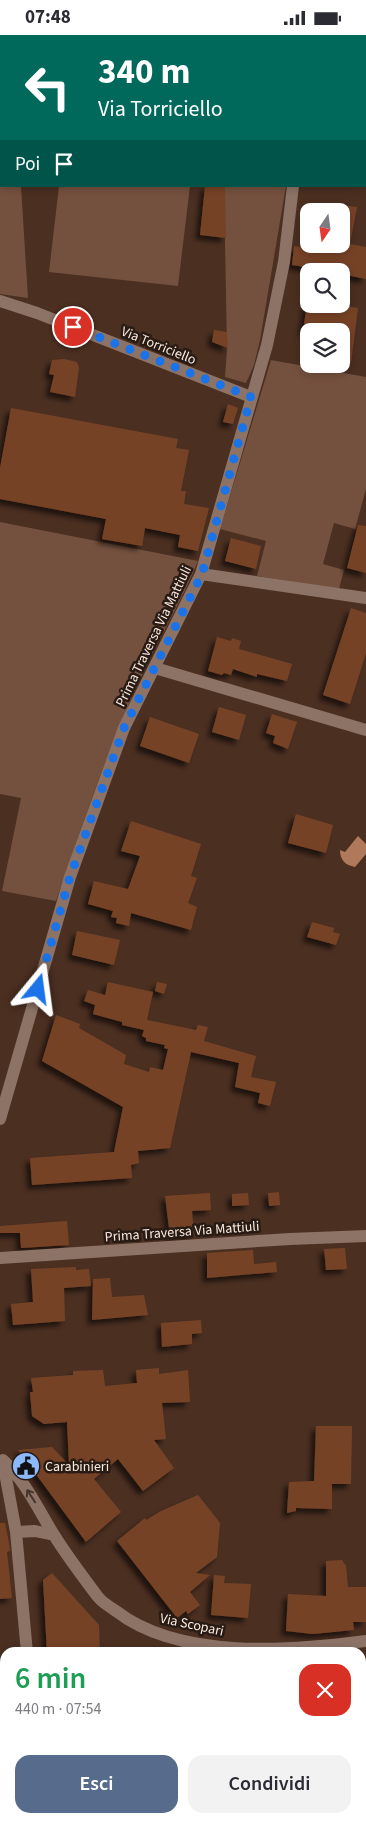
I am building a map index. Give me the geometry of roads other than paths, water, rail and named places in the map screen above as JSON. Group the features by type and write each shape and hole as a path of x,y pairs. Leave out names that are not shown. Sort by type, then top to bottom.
{"street":[{"name":"Prima Traversa Via Mattiuli","path":"0,1119 70,877 124,728 202,574 266,345 284,262 293,187"},
{"name":"Via Torriciello","path":"0,301 37,313 251,397"},
{"path":"202,574 366,598"},
{"path":"155,668 366,730"},
{"name":"Prima Traversa Via Mattiuli","path":"0,1258 290,1239 366,1236"},
{"path":"2,1458 9,1483 16,1532 26,1647"},
{"name":"Via Scopari","path":"2,1458 16,1473 54,1535 100,1599 131,1623 154,1633 177,1639 228,1647"},
{"path":"16,1532 35,1531 54,1535"},
{"name":"Via Scopari","path":"311,1647 366,1641"}],"place":[{"name":"Carabinieri","path":"26,1466"}]}
